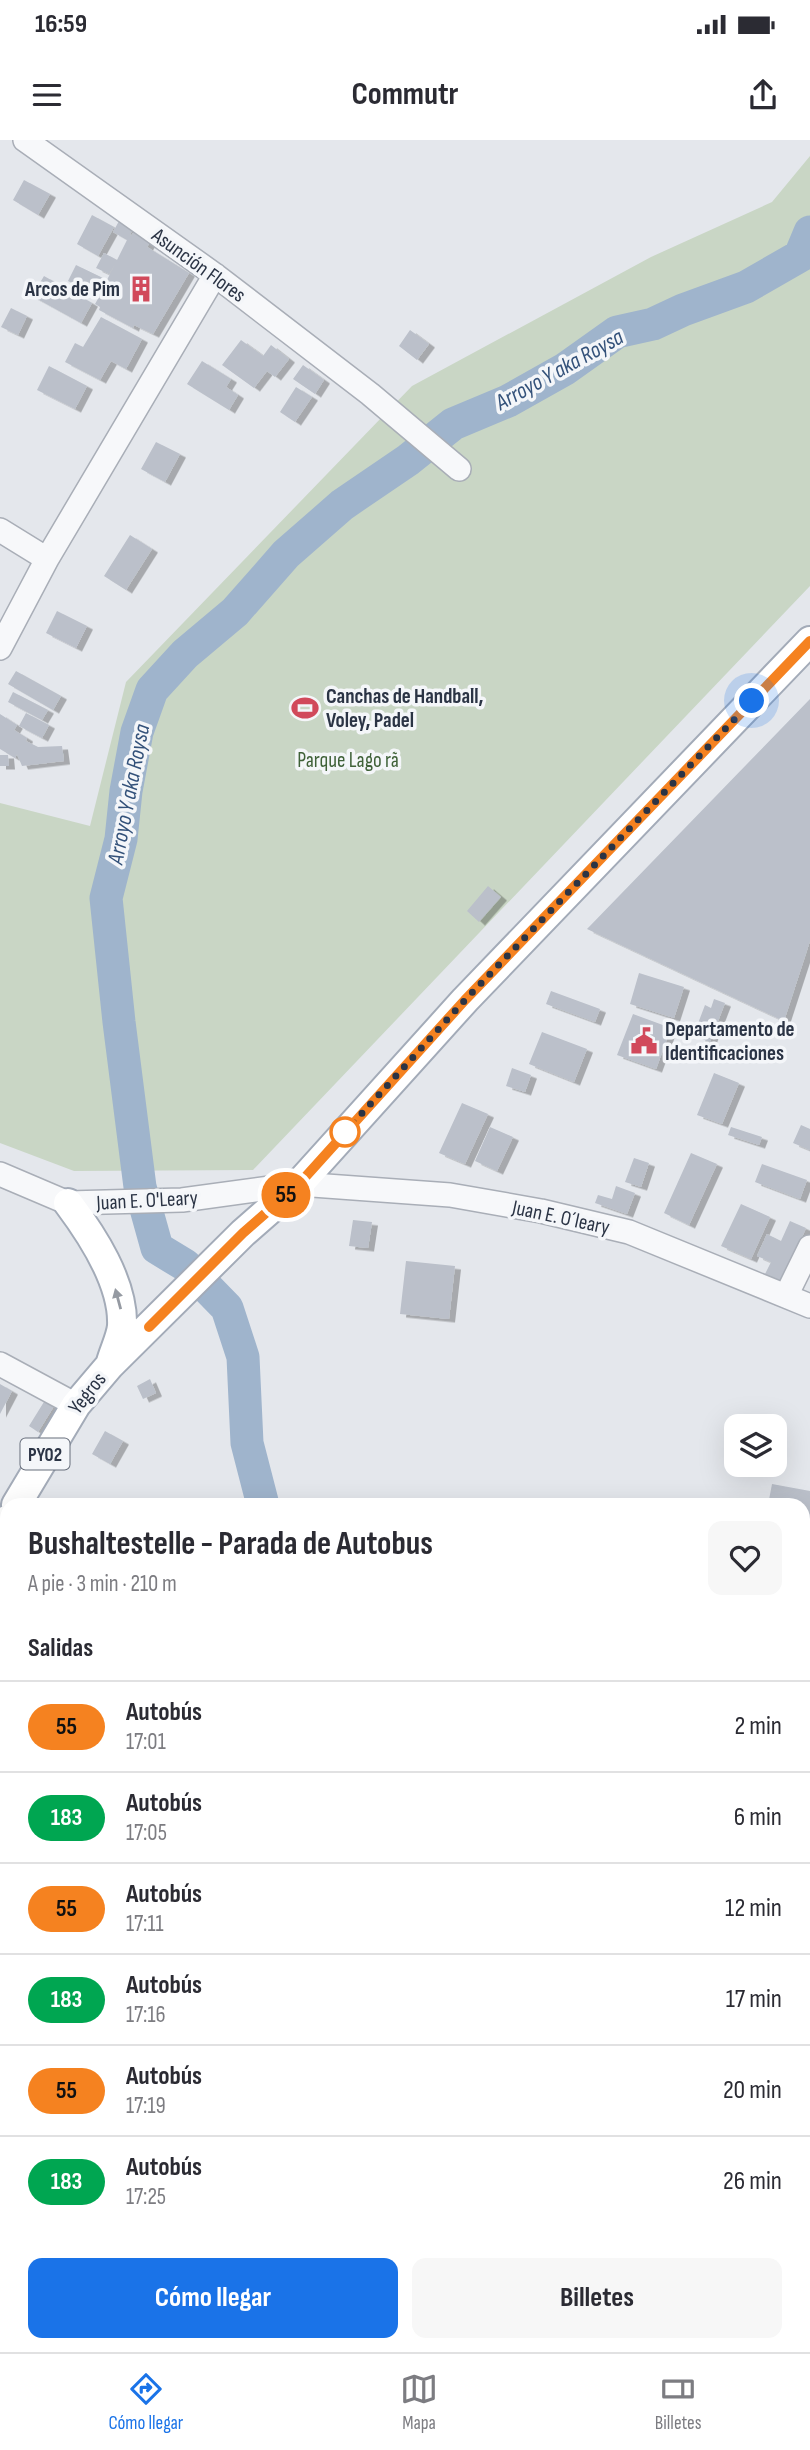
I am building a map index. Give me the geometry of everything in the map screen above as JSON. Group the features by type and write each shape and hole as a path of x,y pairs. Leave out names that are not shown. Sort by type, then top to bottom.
{"main road":[{"name":"PY02","path":"299,1184 465,1000 810,641"},
{"name":"Yegros","path":"20,1498 76,1405 110,1365 243,1233 299,1184"},
{"path":"68,1203 99,1248 121,1308 122,1327 110,1365"}],"street":[{"name":"Asunción Flores","path":"25,140 215,275 370,394 459,469"},
{"path":"0,648 47,558 215,275"},
{"path":"0,530 47,558"},
{"name":"Juan E. O'Leary","path":"0,1174 68,1203 182,1200 299,1184"},
{"name":"Juan E. O´leary","path":"299,1184 450,1195 541,1211 629,1232 810,1306"},
{"path":"786,1296 810,1247"},
{"path":"0,1364 76,1405"}],"green space":[{"name":"Parque Lago rã","path":"810,156 810,586 253,1170 74,1171 0,1143 0,803 90,826 126,682 412,386 651,257 772,202"}],"building":[{"path":"24,180 50,194 38,215 13,200"},
{"path":"92,215 114,227 98,256 77,244"},
{"name":"Arcos de Pim","path":"119,221 133,228 131,236 133,233 150,242 147,247 189,273 153,334 134,325 133,328 99,310 100,307 95,304 99,297 68,281 76,265 107,280 115,264 109,274 96,268 104,253 117,260 127,240 113,232"},
{"path":"44,276 92,303 81,323 32,296"},
{"path":"11,308 27,316 18,335 1,327"},
{"path":"101,317 142,339 126,369 111,361 100,380 65,362 75,343 83,347"},
{"path":"410,330 429,344 417,360 399,346"},
{"path":"241,340 263,356 271,345 289,359 275,377 267,371 254,388 222,365"},
{"path":"202,361 231,379 226,387 238,395 229,410 187,384"},
{"path":"303,365 324,380 315,394 293,379"},
{"path":"49,366 87,386 75,409 37,390"},
{"path":"296,387 312,397 295,422 280,412"},
{"path":"156,442 180,454 165,482 141,469"},
{"path":"130,535 152,549 126,590 104,576"},
{"path":"57,611 87,626 76,648 46,633"},
{"path":"16,671 61,696 53,710 8,684"},
{"path":"13,692 48,710 42,720 8,702"},
{"path":"810,699 810,941 784,1021 587,929"},
{"path":"26,713 49,725 42,738 19,726"},
{"path":"0,714 17,725 14,730 27,738 26,741 38,747 62,746 64,761 22,766 17,754 15,758 0,749"},
{"path":"0,755 8,755 9,766 0,766"},
{"path":"488,886 501,897 479,922 467,911"},
{"path":"639,973 684,987 674,1018 630,1004"},
{"path":"551,991 600,1009 595,1022 546,1004"},
{"path":"714,999 725,1003 710,1042 699,1038 703,1029 697,1026 705,1005 711,1008"},
{"name":"Departamento de Identificaciones","path":"633,1014 671,1028 656,1069 617,1055"},
{"path":"542,1032 587,1049 574,1082 529,1064"},
{"path":"512,1068 531,1075 525,1092 506,1086"},
{"path":"714,1073 739,1083 722,1124 697,1115"},
{"path":"462,1103 488,1114 465,1164 439,1153"},
{"path":"801,1125 810,1129 810,1150 793,1143"},
{"path":"490,1127 513,1137 497,1171 475,1161"},
{"path":"731,1127 762,1137 759,1145 728,1135"},
{"path":"691,1153 717,1164 689,1225 664,1213"},
{"path":"634,1158 649,1163 641,1187 625,1182"},
{"path":"762,1164 807,1180 800,1199 755,1182"},
{"path":"616,1186 635,1193 627,1214 595,1203 598,1195 612,1199"},
{"path":"741,1204 770,1217 751,1259 721,1246"},
{"path":"353,1220 372,1222 368,1248 349,1246"},
{"path":"790,1221 806,1228 782,1282 765,1274 771,1262 757,1256 767,1234 781,1241"},
{"path":"406,1261 455,1266 449,1319 400,1314"},
{"path":"150,1379 156,1393 143,1399 137,1386"},
{"path":"0,1384 12,1391 0,1414"},
{"path":"47,1397 56,1403 38,1432 29,1426"},
{"path":"105,1431 123,1441 110,1464 92,1454"},
{"path":"772,1484 810,1491 810,1498 769,1498"}],"waterway":[{"name":"Arroyo Y aka Roysa","path":"261,1498 247,1443 243,1357 227,1308 185,1265 157,1248 140,1187 106,898 121,839 126,791 137,732 152,690 185,654 235,612 286,554 342,505 408,460 453,424 508,401 565,369 617,332 653,324 746,287 800,256 810,232"}],"bus line":[{"name":"55","path":"149,1327 243,1233 299,1184 465,1000 810,641"}],"place":[{"name":"Arcos de Pim","path":"141,289"},
{"name":"Canchas de Handball, Voley, Padel","path":"305,708"},
{"name":"Departamento de Identificaciones","path":"644,1041"}],"route":[{"path":"345,1132 465,1000 752,701"}]}
